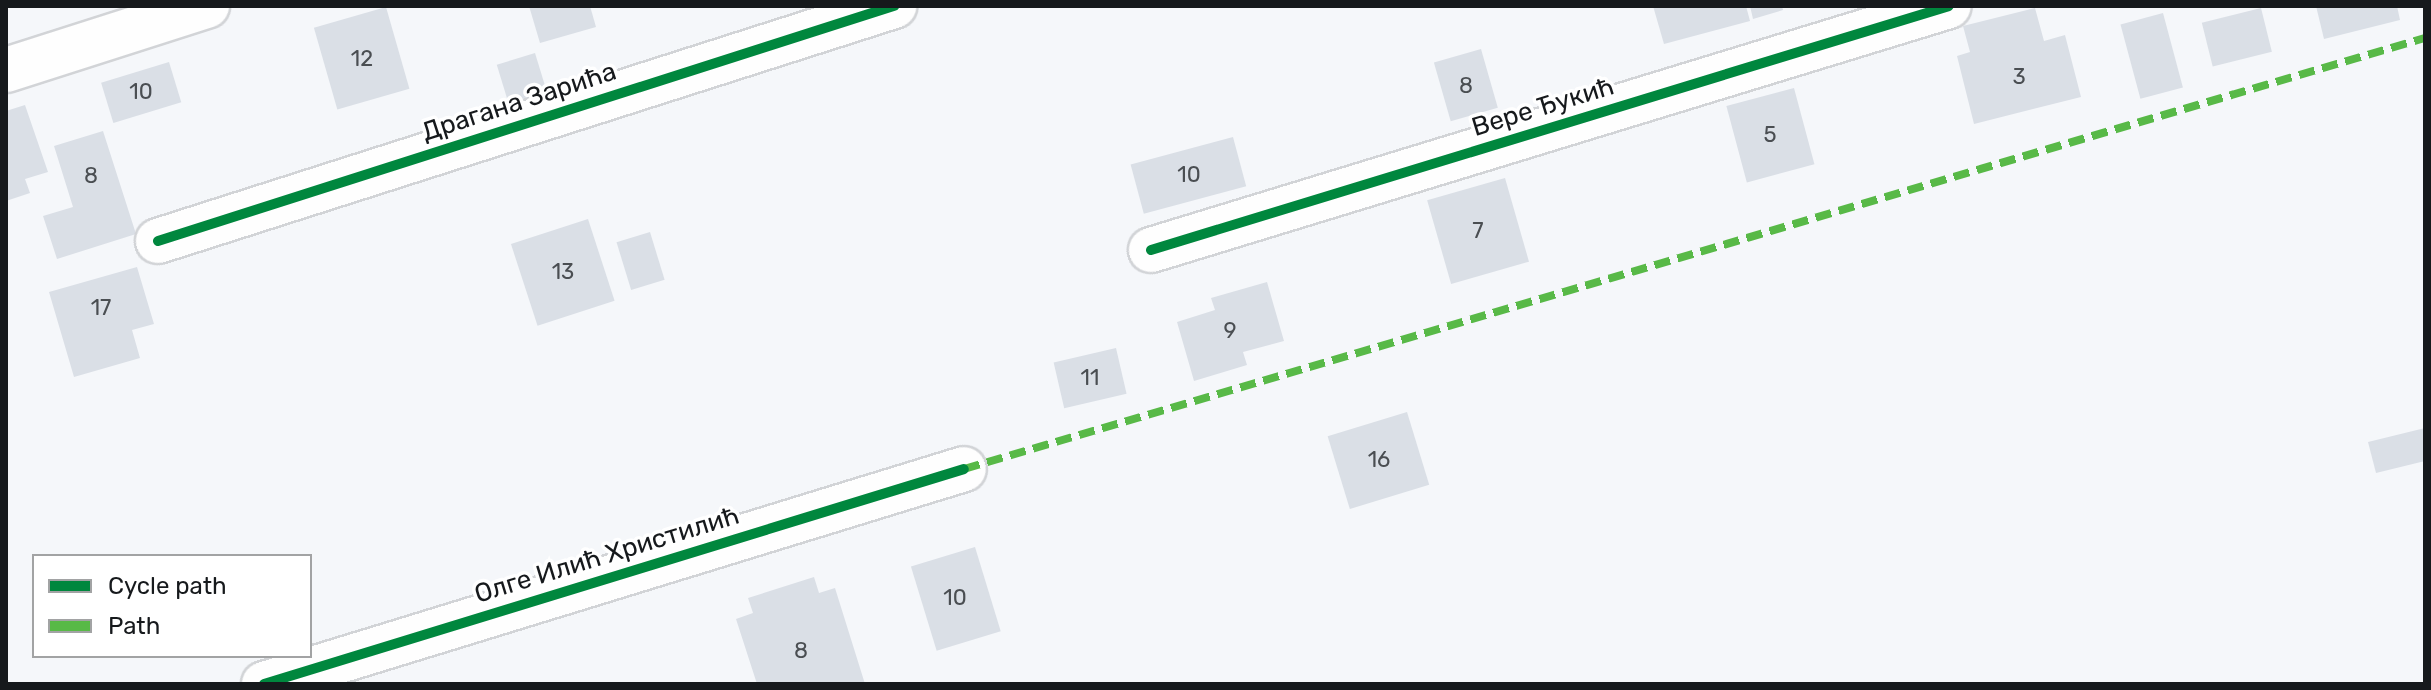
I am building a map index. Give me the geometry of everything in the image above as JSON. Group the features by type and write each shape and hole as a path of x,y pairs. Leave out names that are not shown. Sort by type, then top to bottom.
{"street":[{"path":"6,70 207,6"},
{"name":"Драгана Зарића","path":"158,241 894,6"},
{"name":"Вере Ђукић","path":"1151,250 1949,6"},
{"name":"Олге Илић Христилић","path":"264,684 964,469"}],"building":[{"path":"529,6 590,6 596,27 540,43"},
{"path":"1653,6 1746,6 1750,21 1664,44"},
{"path":"1750,6 1782,6 1783,10 1753,19"},
{"path":"2316,6 2397,6 2400,20 2324,39"},
{"path":"386,7 409,89 337,109 314,28"},
{"path":"2035,8 2044,41 2065,35 2081,97 1974,124 1957,56 1970,52 1963,26"},
{"path":"2261,8 2272,52 2213,66 2202,23"},
{"path":"2163,13 2183,87 2140,99 2120,24"},
{"path":"1481,49 1498,108 1451,121 1434,63"},
{"path":"535,53 551,107 513,118 497,65"},
{"path":"169,62 181,102 113,123 101,83"},
{"path":"1794,88 1814,164 1747,182 1726,106"},
{"path":"25,105 48,172 25,179 30,193 6,201 6,111"},
{"path":"103,131 136,234 57,259 43,216 73,207 54,146"},
{"path":"1233,137 1246,186 1144,214 1131,164"},
{"path":"1505,178 1529,262 1451,284 1427,200"},
{"path":"588,219 615,301 538,326 511,244"},
{"path":"650,232 665,280 631,290 617,242"},
{"path":"137,267 154,324 132,330 140,358 74,377 49,292"},
{"path":"1267,282 1284,341 1243,352 1247,365 1194,381 1177,322 1215,310 1211,298"},
{"path":"1116,348 1127,394 1064,408 1054,362"},
{"path":"1407,412 1429,485 1350,509 1328,436"},
{"path":"2425,428 2425,461 2376,473 2368,442"},
{"path":"975,547 1001,631 937,651 911,567"},
{"path":"814,577 819,593 835,588 865,684 757,684 736,619 753,613 748,598"}],"marked path":[{"path":"964,469 2425,38"}],"cycle path":[{"path":"158,241 894,6"},
{"path":"1151,250 1949,6"},
{"path":"264,684 964,469"}]}
